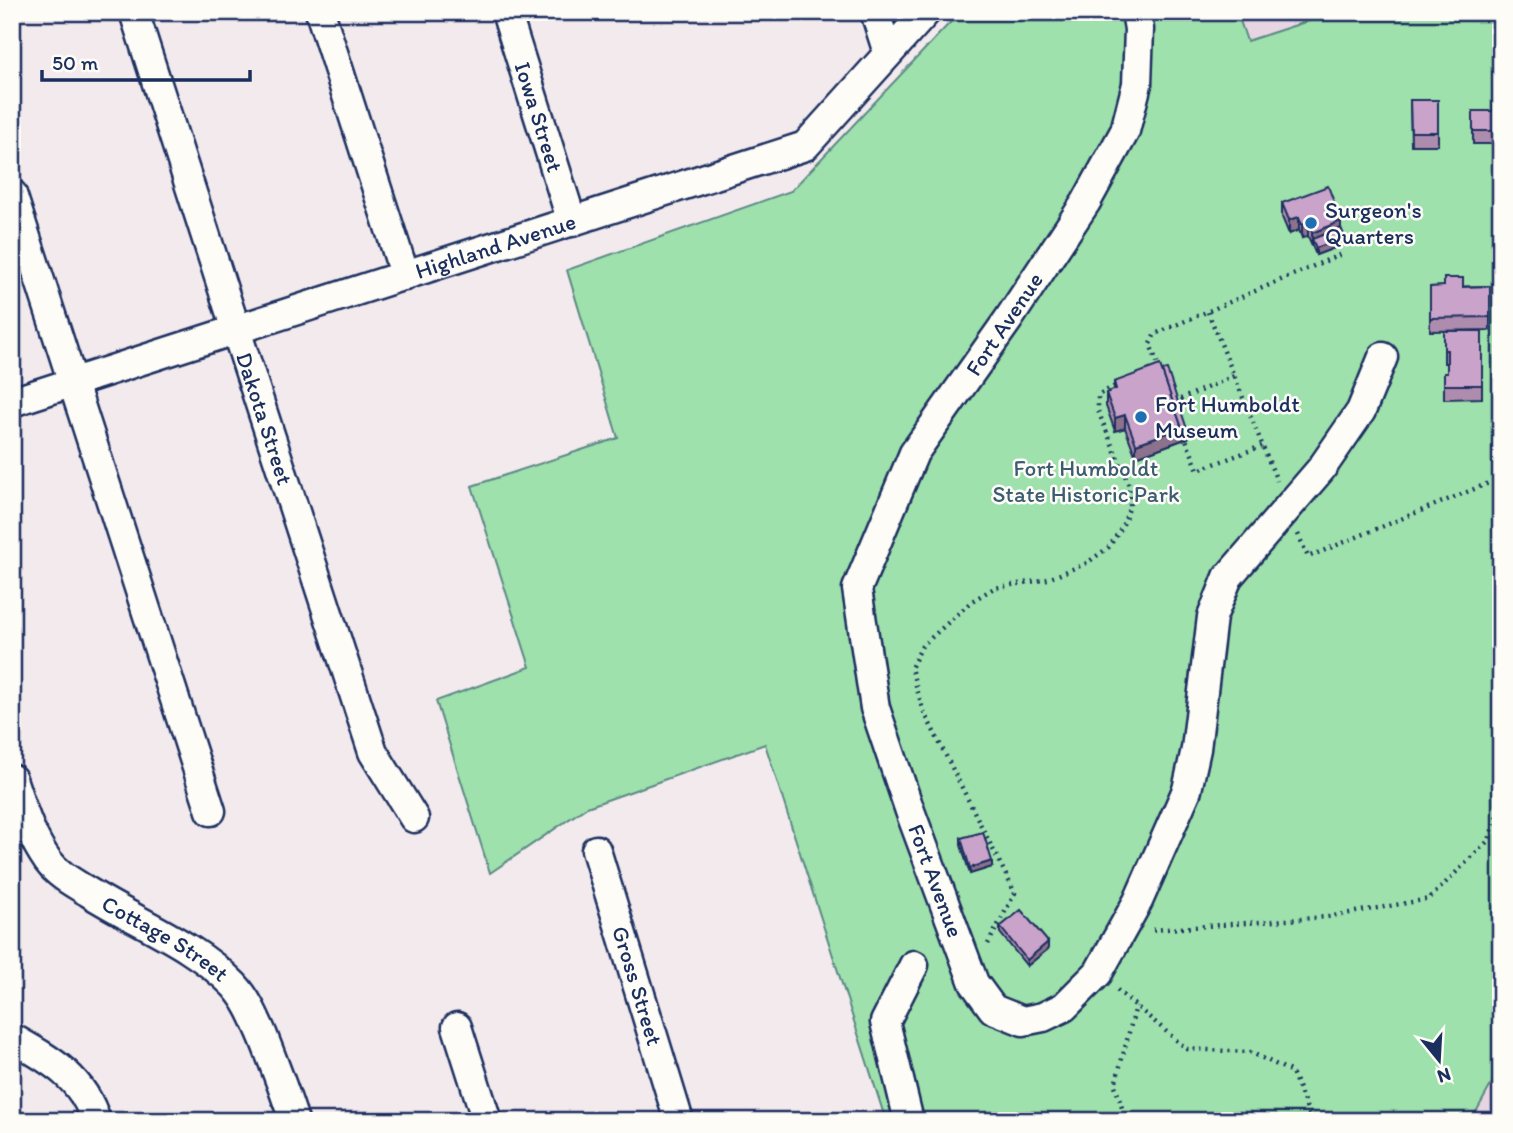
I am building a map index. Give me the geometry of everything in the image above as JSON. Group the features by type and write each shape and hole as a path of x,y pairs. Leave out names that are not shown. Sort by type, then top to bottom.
{"street":[{"name":"Dakota Street","path":"134,12 373,751 414,818"},
{"path":"320,12 405,276"},
{"name":"Iowa Street","path":"506,12 572,222"},
{"path":"875,12 888,53"},
{"name":"Highland Avenue","path":"12,402 804,146 926,12"},
{"name":"Fort Avenue","path":"1136,12 1139,29 1137,84 1125,131 1086,202 1008,320 914,453 857,589 876,708 910,811 974,983 993,1009 1023,1021 1043,1017 1063,1007 1098,973 1138,901 1187,790 1196,749 1212,617 1228,578 1321,469 1361,411 1383,357"},
{"path":"12,194 211,811"},
{"name":"Cottage Street","path":"12,779 28,827 49,863 63,876 212,965 235,986 250,1007 280,1077 294,1121"},
{"name":"Gross Street","path":"596,850 680,1121"},
{"path":"909,1121 885,1022 914,965"},
{"path":"457,1027 487,1121"},
{"path":"12,1038 50,1059 71,1078 91,1106 96,1121"}],"path":[{"path":"1321,253 1324,262"},
{"path":"1164,381 1150,344 1155,334 1345,253"},
{"path":"1170,403 1234,376"},
{"path":"971,975 1015,893 923,710 911,668 922,646 972,601 994,588 1048,579 1087,564 1109,547 1122,527 1130,506 1129,485 1098,411 1098,396 1123,383"},
{"path":"1168,392 1176,414"},
{"path":"1181,425 1198,470 1262,446"},
{"path":"1121,932 1327,917 1429,900 1489,840 1501,802"},
{"path":"1098,973 1187,1049 1250,1052 1292,1072 1312,1121"},
{"path":"1126,1121 1115,1084 1136,1006"}],"shaded area":[{"path":"1237,12 1335,12 1247,41"},
{"path":"1501,1067 1501,1121 1471,1121 1498,1074"}],"green space":[{"name":"Fort Humboldt State Historic Park","path":"960,12 1237,12 1247,41 1336,12 1501,12 1501,1067 1471,1121 886,1121 765,744 587,807 490,873 436,701 530,667 472,486 618,438 567,270 791,191"}],"building":[{"path":"1493,57 1501,57 1501,131 1473,131 1473,111 1494,111"},
{"path":"1410,100 1438,100 1438,132 1411,132"},
{"path":"1328,186 1341,221 1312,233 1308,222 1302,225 1299,217 1289,220 1282,203"},
{"path":"1341,228 1345,237 1316,248 1312,239"},
{"path":"1444,278 1463,278 1463,287 1490,286 1490,317 1430,318 1430,287 1444,286"},
{"path":"1444,331 1482,331 1482,385 1444,385 1447,350 1444,350"},
{"name":"Fort Humboldt Museum","path":"1160,365 1182,428 1136,444 1125,415 1115,418 1106,393 1116,389 1114,382"},
{"path":"1167,369 1188,432 1182,434 1162,371"},
{"path":"983,832 992,861 970,868 961,838"},
{"path":"1021,910 1048,942 1027,960 1000,927"}],"place":[{"name":"Surgeon's Quarters","path":"1311,223"},
{"name":"Fort Humboldt Museum","path":"1141,417"}]}
